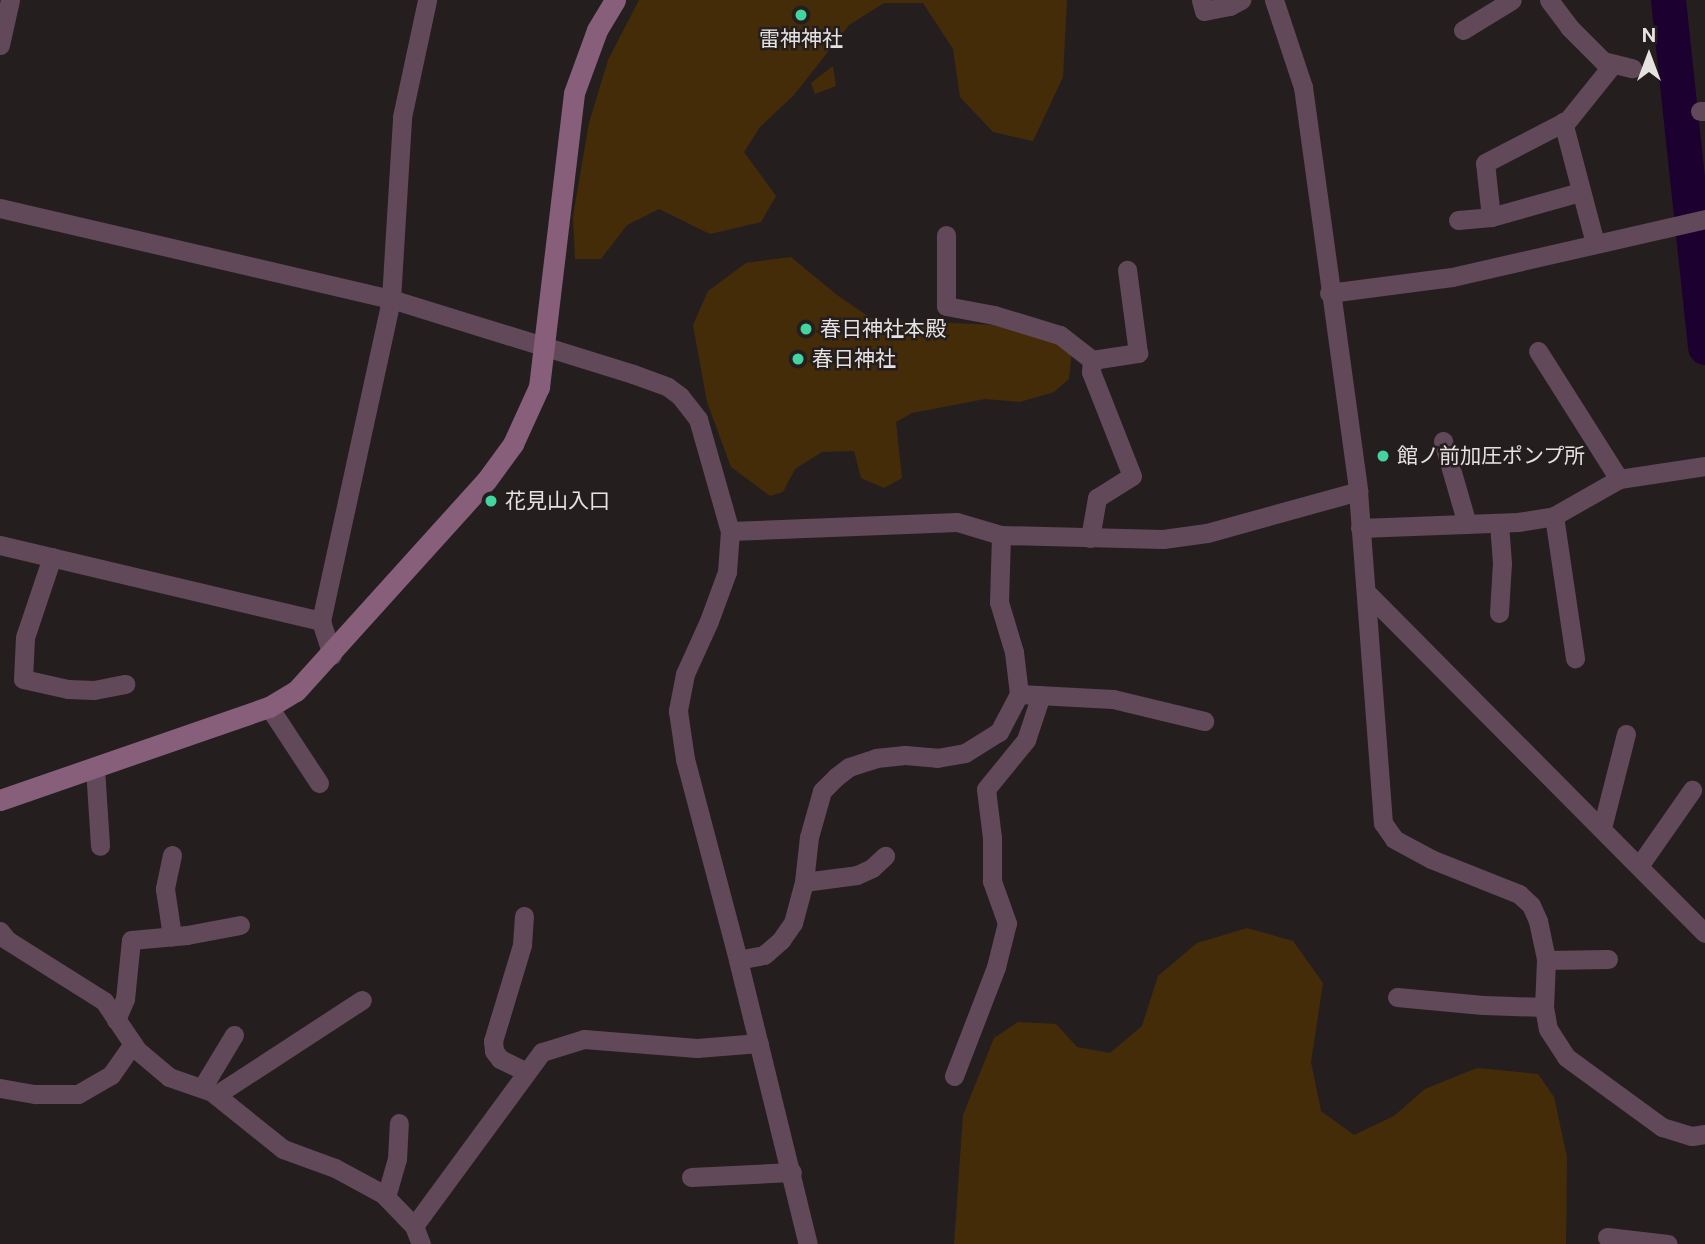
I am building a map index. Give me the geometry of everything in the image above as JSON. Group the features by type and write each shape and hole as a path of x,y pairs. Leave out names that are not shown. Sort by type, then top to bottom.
{"street":[{"path":"0,45 10,0"},
{"path":"332,655 321,621 391,299 402,117 428,0"},
{"path":"0,800 269,708 296,691 332,655 486,481 513,444 539,387 574,93 597,30 615,0"},
{"path":"1201,0 1205,10 1230,6 1241,0"},
{"path":"1274,0 1303,87 1357,491 1367,593 1373,723 1383,823 1394,839 1431,859 1519,894 1531,905 1538,921 1546,960 1544,1007 1548,1029 1566,1057 1662,1127 1692,1136 1705,1134"},
{"path":"1463,30 1512,0"},
{"path":"1491,217 1485,163 1563,122 1623,66 1604,61 1569,27 1549,0"},
{"path":"1563,122 1595,243"},
{"path":"1458,220 1491,217 1580,192"},
{"path":"0,208 391,299 668,387 680,396 698,419 730,531 727,572 685,674 678,711 685,759 792,1172 808,1244"},
{"path":"1329,293 1452,277 1705,219"},
{"path":"946,235 946,306 994,314 1060,335 1092,360 1138,353 1127,270"},
{"path":"1538,351 1619,480"},
{"path":"1090,538 1097,498 1132,476 1091,372 1092,360"},
{"path":"1443,441 1467,524"},
{"path":"1360,527 1499,523 1554,516 1619,480 1705,466"},
{"path":"730,531 957,522 1001,535 1163,539 1207,533 1357,491"},
{"path":"1554,516 1575,657"},
{"path":"1499,523 1502,563 1499,613"},
{"path":"738,960 764,955 781,940 793,923 804,882 809,836 822,791 836,777 849,767 876,758 905,755 937,758 965,753 999,733 1019,694 1014,652 999,602 1001,535"},
{"path":"0,545 321,621"},
{"path":"52,557 25,637 23,679 68,689 125,684"},
{"path":"1367,593 1703,927"},
{"path":"1019,694 1113,699 1204,721"},
{"path":"954,1076 996,967 1007,923 992,881 992,838 986,789 1026,740 1041,695"},
{"path":"269,708 319,783"},
{"path":"1602,828 1626,734"},
{"path":"95,768 100,846"},
{"path":"1639,866 1692,790"},
{"path":"172,855 165,889 172,936"},
{"path":"804,882 857,875 872,868 885,856"},
{"path":"524,916 522,945 493,1041 494,1051 500,1059 525,1071"},
{"path":"116,1020 125,999 131,940 240,925"},
{"path":"0,931 7,940 104,1001 148,1062 169,1077 209,1092 283,1149 335,1168 386,1197 418,1235 525,1071 542,1052 584,1039 696,1048 759,1044"},
{"path":"1546,960 1608,959"},
{"path":"1397,997 1483,1005 1544,1007"},
{"path":"209,1092 362,1000"},
{"path":"209,1092 234,1035"},
{"path":"0,1088 35,1094 78,1094 111,1074 133,1044"},
{"path":"386,1197 397,1159 400,1123"},
{"path":"691,1177 792,1172"},
{"path":"1607,1237 1668,1244"}],"shaded area":[{"path":"639,0 1067,0 1063,77 1033,141 993,132 960,97 953,49 923,3 884,3 849,25 794,95 760,127 744,152 776,196 761,222 710,234 659,209 627,225 601,259 575,259 573,216 589,123 608,60"},
{"path":"833,66 836,86 815,94 811,83"},
{"path":"791,257 837,295 872,319 1031,327 1072,350 1069,379 1054,392 1020,402 985,399 912,413 896,422 902,478 884,488 861,478 854,451 822,452 795,469 783,492 770,496 731,467 707,402 693,325 708,291 746,263"},
{"path":"1247,928 1293,941 1323,983 1311,1062 1321,1111 1354,1135 1394,1116 1425,1089 1477,1068 1538,1074 1554,1097 1567,1157 1566,1244 954,1244 963,1115 994,1038 1018,1022 1056,1024 1077,1047 1110,1053 1142,1026 1158,976 1197,943"}],"waterway":[{"path":"1668,0 1705,347"}],"place":[{"name":"雷神神社","path":"801,15"},
{"name":"春日神社本殿","path":"806,329"},
{"name":"春日神社","path":"798,359"},
{"name":"館ノ前加圧ポンプ所","path":"1383,456"},
{"name":"花見山入口","path":"491,501"}]}
